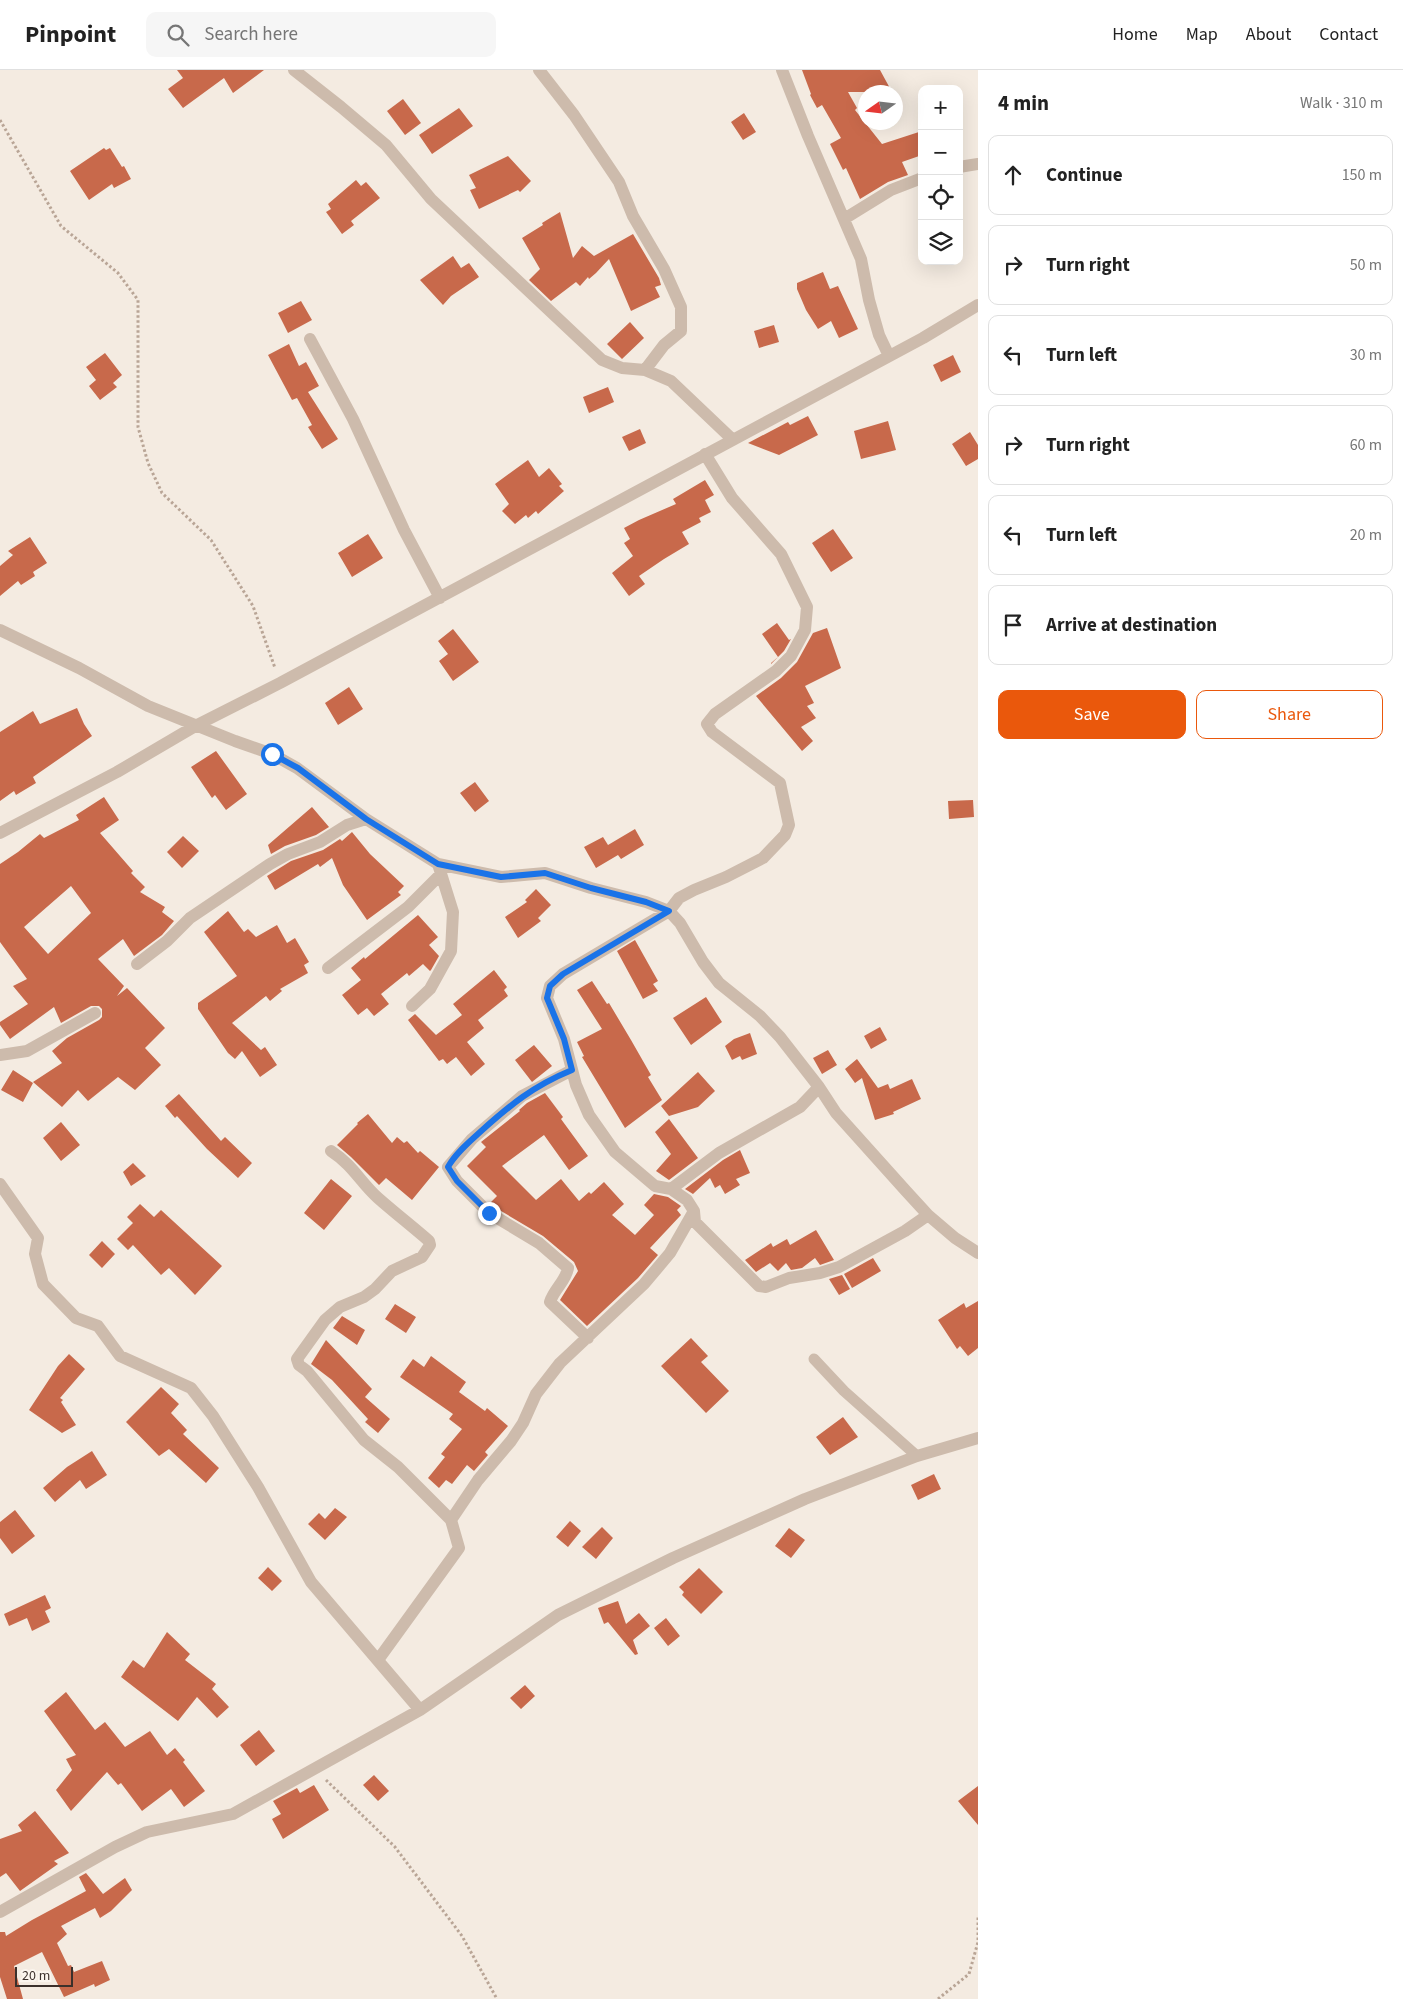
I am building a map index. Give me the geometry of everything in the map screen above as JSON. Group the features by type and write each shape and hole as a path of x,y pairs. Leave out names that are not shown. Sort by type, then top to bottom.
{"street":[{"path":"294,70 386,145 432,199 602,360 622,368 645,370 671,381 732,439"},
{"path":"539,70 574,115 619,182 633,216 664,269 681,306 680,331 664,345 645,370"},
{"path":"782,70 861,259 871,309 879,335 889,356"},
{"path":"963,166 978,164"},
{"path":"844,219 891,190 918,180"},
{"path":"0,833 117,772 197,725 440,598 889,356 978,305"},
{"path":"310,339 353,419 404,530 440,598"},
{"path":"705,454 732,498 781,554 807,607 805,630 791,656 776,671 715,714 708,724 712,732 780,783 789,825 785,834 763,858 726,878 679,898 669,911 563,974 550,986 547,998 564,1039 576,1085 589,1115 615,1152 655,1186 671,1188 687,1200 694,1211 695,1222 759,1286 766,1287 789,1278 820,1273 839,1267 905,1231 928,1215"},
{"path":"0,630 80,668 148,706 235,742 272,754 298,768 366,819 440,869 501,877 545,873 591,888 646,902 669,911 680,923 703,962 719,982 760,1016 780,1037 836,1113 928,1215 955,1238 978,1253"},
{"path":"137,964 167,941 190,918 270,864 288,854 320,842 347,825 366,819"},
{"path":"328,968 408,907 440,869"},
{"path":"412,1006 430,989 451,951 453,912 440,869"},
{"path":"0,1055 27,1051 95,1013"},
{"path":"572,1070 522,1096 472,1139 451,1161 448,1167 457,1181 489,1213 539,1243 568,1268 567,1275 552,1296 550,1302 588,1338"},
{"path":"671,1188 719,1153 800,1107 819,1088"},
{"path":"331,1152 345,1160 377,1197 409,1223 430,1245 422,1256 392,1271 375,1289 364,1297 340,1308 325,1320 297,1360 299,1365 308,1371 364,1440 398,1467 451,1520 459,1548 378,1660"},
{"path":"0,1184 38,1238 35,1254 43,1284 76,1318 98,1326 120,1356 191,1388 213,1416 248,1471 311,1582 420,1710"},
{"path":"451,1520 478,1480 512,1441 524,1423 536,1394 560,1363 631,1297 665,1260 685,1230 694,1211"},
{"path":"0,1912 115,1847 147,1832 233,1814 420,1710 558,1615 673,1558 796,1503 917,1456 978,1438"}],"lane":[{"path":"814,1359 844,1391 917,1456"}],"path":[{"path":"0,120 61,226 118,273 138,300 138,427 148,462 162,493 211,540 254,606 280,683"},
{"path":"315,1769 396,1848 462,1936 497,1999"},
{"path":"938,1999 969,1974 978,1942 978,1916"}],"building":[{"path":"177,70 264,70 233,93 224,78 183,108 168,89 183,78"},
{"path":"802,70 880,70 888,85 858,85 858,92 848,92 857,108 855,110 858,114 858,130 871,130 882,144 918,132 918,156 902,162 908,175 888,182 860,199 846,168 843,170 830,144 841,138 822,105 817,108"},
{"path":"403,99 421,123 405,135 387,111"},
{"path":"459,108 473,126 432,154 419,135"},
{"path":"744,113 756,132 743,140 731,122"},
{"path":"104,148 106,150 110,148 131,179 114,188 112,184 89,200 70,171"},
{"path":"508,156 531,181 520,192 518,190 479,209 470,190 476,188 469,175"},
{"path":"356,180 361,186 366,182 380,198 351,221 354,225 342,234 326,212 331,209 328,204"},
{"path":"560,212 573,258 582,246 594,256 633,234 659,278 661,285 655,287 660,297 631,311 609,259 580,286 576,282 551,301 529,280 540,269 522,238"},
{"path":"453,256 461,268 469,263 479,277 451,296 443,305 420,280"},
{"path":"823,272 830,289 838,286 858,329 839,338 831,321 818,329 806,310 797,289 797,283"},
{"path":"301,301 312,320 288,333 278,313"},
{"path":"630,322 644,338 622,359 607,344"},
{"path":"774,325 779,342 759,348 754,331"},
{"path":"289,344 299,366 306,362 319,386 308,392 338,439 322,449 308,427 312,425 297,398 292,400 268,355"},
{"path":"105,353 122,375 113,383 117,387 100,400 89,386 96,380 86,367"},
{"path":"953,355 961,372 941,382 933,365"},
{"path":"608,387 614,402 589,413 583,397"},
{"path":"808,416 818,435 779,455 748,443 788,422 790,425"},
{"path":"888,421 896,450 861,459 854,431"},
{"path":"640,429 646,443 629,451 622,437"},
{"path":"970,432 978,445 978,459 966,466 952,444"},
{"path":"528,460 539,477 549,468 562,484 559,486 564,491 538,514 536,511 528,518 526,515 515,524 502,511 509,504 495,484"},
{"path":"705,480 714,495 705,500 711,512 699,518 701,522 682,532 689,544 639,576 645,584 629,596 612,573 633,556 624,543 630,539 624,528 676,504 673,499"},
{"path":"833,529 853,558 831,572 812,543"},
{"path":"368,534 383,558 352,577 338,553"},
{"path":"30,537 47,563 33,572 35,576 21,585 18,581 0,596 0,566 13,555 8,551"},
{"path":"777,623 789,640 791,639 778,657 762,634"},
{"path":"827,628 841,668 805,686 814,703 807,706 816,718 801,727 813,741 802,751 756,696 781,678 797,662 813,633"},
{"path":"453,629 479,662 453,681 439,661 448,654 438,641"},
{"path":"349,687 363,709 338,725 325,703"},
{"path":"77,708 92,736 33,777 36,783 16,795 14,791 0,801 0,732 33,711 40,724"},
{"path":"216,751 247,794 226,810 215,795 212,798 191,767"},
{"path":"475,782 489,801 475,812 460,793"},
{"path":"104,797 119,820 100,833 133,871 131,873 145,887 140,892 165,907 162,912 174,921 162,935 134,956 123,939 98,959 124,986 117,996 127,988 165,1028 145,1048 161,1065 135,1090 118,1077 88,1101 78,1090 62,1107 33,1082 62,1063 52,1051 67,1038 99,1020 102,1017 102,1009 99,1006 91,1006 61,1023 54,1007 10,1039 0,1025 0,1022 28,1004 13,986 27,979 0,942 0,864 40,834 44,838 79,820 76,815","holes":["71,886 91,913 48,954 24,927"]},
{"path":"973,800 974,817 949,819 948,801"},
{"path":"312,807 329,827 316,835 285,846 271,854 268,845"},
{"path":"635,829 644,845 621,859 618,855 596,868 584,847 603,837 608,845"},
{"path":"352,832 370,854 404,886 398,892 401,895 367,920 343,885 332,858 320,867 318,864 275,890 267,876 291,861 323,850 340,839 342,841"},
{"path":"183,836 199,851 182,868 167,852"},
{"path":"536,889 551,905 538,918 541,921 518,938 505,917 527,902 525,900"},
{"path":"228,911 244,932 248,929 256,937 277,925 287,943 295,938 309,962 304,965 308,973 280,989 282,991 270,1001 266,996 232,1023 261,1050 265,1047 277,1065 260,1077 242,1051 235,1059 228,1053 198,1009 198,1003 237,976 204,932"},
{"path":"418,915 438,937 429,945 439,956 431,970 423,964 409,976 407,973 381,994 389,1004 374,1016 367,1008 358,1015 342,995 361,980 351,968 364,957 365,959"},
{"path":"635,940 658,981 653,984 658,991 643,999 617,951"},
{"path":"494,970 507,987 504,990 508,996 478,1020 484,1028 467,1042 485,1064 471,1076 456,1057 447,1064 443,1059 439,1061 408,1020 415,1014 436,1035 462,1015 453,1004"},
{"path":"592,981 607,1004 609,1003 631,1040 651,1075 648,1077 662,1100 625,1128 582,1057 584,1056 577,1042 602,1029 577,990"},
{"path":"706,997 722,1022 691,1045 673,1018"},
{"path":"880,1027 887,1040 871,1049 864,1036"},
{"path":"750,1033 757,1054 742,1060 740,1056 732,1060 725,1046 734,1039"},
{"path":"534,1045 552,1066 532,1082 515,1060"},
{"path":"828,1050 837,1065 822,1074 813,1058"},
{"path":"857,1059 878,1088 888,1084 890,1089 912,1079 921,1099 893,1112 894,1114 875,1120 862,1078 855,1083 845,1069"},
{"path":"13,1070 33,1083 23,1102 1,1090"},
{"path":"698,1072 715,1091 698,1107 669,1116 661,1106"},
{"path":"545,1093 588,1156 569,1170 544,1135 502,1166 536,1200 561,1179 579,1201 589,1192 591,1194 604,1182 624,1204 612,1215 635,1235 654,1215 644,1205 654,1194 668,1197 681,1206 677,1210 681,1215 650,1248 658,1255 638,1278 587,1326 560,1300 578,1271 574,1262 543,1236 496,1208 491,1202 497,1196 467,1166 486,1147 481,1142 520,1111 527,1103"},
{"path":"179,1094 221,1141 225,1137 252,1163 238,1178 207,1149 177,1116 175,1118 165,1106"},
{"path":"368,1114 392,1143 397,1137 404,1143 407,1141 418,1153 420,1151 439,1167 412,1200 386,1178 379,1185 337,1145"},
{"path":"669,1119 698,1158 669,1180 656,1171 671,1154 655,1132"},
{"path":"61,1122 80,1145 61,1161 43,1138"},
{"path":"740,1150 750,1173 736,1179 740,1185 725,1194 720,1185 715,1188 710,1178 693,1194 685,1189 723,1160"},
{"path":"133,1163 146,1176 131,1186 123,1172"},
{"path":"331,1179 352,1196 324,1230 304,1213"},
{"path":"140,1204 154,1217 161,1210 222,1266 195,1295 169,1268 161,1275 133,1245 128,1250 117,1239 133,1223 127,1217"},
{"path":"816,1230 834,1260 820,1265 815,1258 802,1268 791,1270 786,1263 778,1271 770,1263 756,1272 745,1260 771,1243 773,1247 787,1239 790,1245"},
{"path":"102,1241 115,1254 102,1268 89,1255"},
{"path":"873,1258 881,1271 852,1288 844,1274"},
{"path":"842,1275 850,1289 839,1295 829,1279"},
{"path":"978,1301 978,1348 968,1356 960,1346 957,1349 938,1320 964,1303 966,1308"},
{"path":"395,1304 416,1317 406,1333 385,1319"},
{"path":"342,1316 365,1330 357,1345 333,1328"},
{"path":"691,1338 708,1356 701,1362 729,1391 706,1413 661,1366"},
{"path":"326,1340 372,1389 365,1397 390,1419 378,1433 365,1422 368,1419 332,1380 311,1364"},
{"path":"69,1354 85,1369 60,1398 63,1400 61,1402 76,1425 62,1433 29,1410 58,1366"},
{"path":"431,1356 466,1382 459,1392 485,1411 487,1408 508,1426 485,1452 488,1455 474,1471 467,1465 452,1484 446,1480 439,1488 428,1478 445,1457 441,1454 462,1429 449,1419 453,1414 400,1377 413,1359 424,1367"},
{"path":"161,1387 179,1404 171,1413 187,1430 183,1434 219,1468 206,1483 169,1449 159,1456 126,1422"},
{"path":"843,1417 858,1437 830,1455 816,1437"},
{"path":"92,1451 107,1475 86,1489 80,1480 55,1502 43,1488 67,1467"},
{"path":"934,1474 941,1489 918,1500 911,1485"},
{"path":"335,1508 347,1517 325,1540 308,1524 319,1513 325,1519"},
{"path":"15,1510 35,1536 12,1554 0,1538 0,1522"},
{"path":"570,1521 581,1531 568,1547 556,1537"},
{"path":"602,1527 613,1538 596,1559 582,1547"},
{"path":"789,1528 805,1540 791,1558 775,1546"},
{"path":"268,1567 282,1581 272,1591 258,1578"},
{"path":"699,1568 723,1592 701,1614 682,1595 684,1592 679,1587"},
{"path":"45,1595 51,1608 45,1611 50,1622 32,1631 27,1618 9,1626 4,1614"},
{"path":"618,1601 626,1624 639,1613 650,1626 633,1640 638,1654 635,1655 608,1622 604,1624 598,1608"},
{"path":"666,1618 680,1636 668,1646 654,1628"},
{"path":"167,1632 190,1654 185,1660 216,1684 212,1689 229,1707 217,1718 197,1697 178,1721 121,1677 133,1660 144,1668"},
{"path":"525,1685 535,1696 521,1709 510,1698"},
{"path":"66,1692 95,1730 105,1722 125,1747 150,1731 167,1755 175,1748 205,1791 184,1807 171,1789 142,1811 121,1783 118,1785 107,1772 71,1811 56,1790 72,1770 66,1759 76,1755 44,1711"},
{"path":"259,1730 275,1751 256,1766 240,1745"},
{"path":"374,1775 389,1791 378,1801 363,1785"},
{"path":"314,1785 329,1810 283,1839 272,1819 281,1814 273,1801 297,1788 300,1793"},
{"path":"978,1786 978,1825 958,1801"},
{"path":"35,1811 69,1853 54,1861 58,1864 20,1891 6,1873 0,1877 0,1839 22,1831 18,1825"},
{"path":"86,1873 103,1894 125,1878 132,1890 111,1911 100,1918 95,1908 61,1926 67,1934 57,1943 68,1966 71,1965 74,1972 102,1961 110,1980 95,1987 94,1984 64,1997 42,1952 14,1966 23,1999 7,1999 0,1977 0,1932 5,1932 6,1936 86,1891 79,1877"}],"route":[{"path":"272,754 298,768 366,819 438,864 501,877 545,873 591,888 620,894 669,911 563,974 550,986 547,998 564,1039 572,1070 522,1096 472,1139 451,1161 448,1167 457,1181 489,1213"}]}
